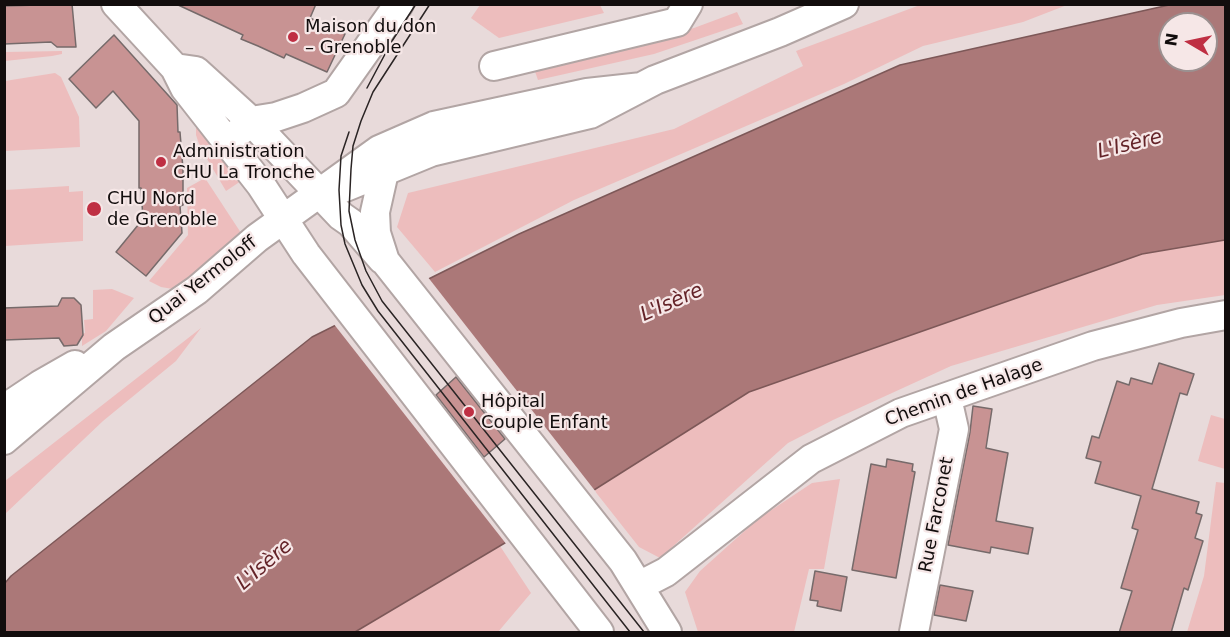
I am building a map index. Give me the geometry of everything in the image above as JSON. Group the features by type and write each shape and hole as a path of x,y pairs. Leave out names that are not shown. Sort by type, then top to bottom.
{"street":[{"path":"116,4 175,68 185,88 284,218 296,240 575,603 594,631"},
{"path":"227,141 251,121 276,117 336,93 399,4"},
{"path":"494,66 677,22 688,4"},
{"path":"321,193 339,190 431,152 590,114 642,87 844,4"},
{"path":"175,68 196,72 251,121 321,193 369,235 384,261 623,561 667,633"},
{"name":"Quai Yermoloff","path":"4,440 122,342 197,290 284,218 379,150 434,126 587,93 642,87"},
{"path":"369,235 384,172"},
{"name":"Chemin de Halage","path":"639,586 666,572 811,459 901,413 1093,346 1181,323 1226,315"},
{"name":"Quai Yermoloff","path":"4,409 40,385 113,344 122,342"},
{"name":"Rue Farconet","path":"914,633 954,429 947,398"}],"shaded area":[{"path":"480,5 600,5 604,13 499,38 471,18"},
{"path":"920,5 1067,5 1023,22 923,46 844,84 574,200 435,272 397,227 408,193 674,129 803,66 796,51"},
{"path":"737,12 743,24 654,54 538,80 533,66 694,28"},
{"path":"62,51 62,54 52,56 5,61 5,52"},
{"path":"55,73 61,77 79,117 80,147 5,151 5,81"},
{"path":"196,114 241,181 226,191 200,147 196,135"},
{"path":"205,178 243,236 239,249 173,289 161,287 149,281 188,235 187,188"},
{"path":"69,186 69,192 83,191 83,241 5,246 5,190"},
{"path":"1225,240 1225,295 1157,305 951,366 833,420 788,443 660,558 639,547 594,490 749,392 1142,254"},
{"path":"112,289 134,298 106,331 82,346 82,334 85,333 84,320 93,319 93,290"},
{"path":"201,328 176,361 103,421 5,514 5,481"},
{"path":"1211,415 1225,419 1225,469 1198,461"},
{"path":"840,479 824,569 809,569 794,632 698,632 685,592 700,571 758,519 812,483"},
{"path":"1216,482 1225,483 1225,632 1187,632 1204,576"},
{"path":"500,546 531,593 498,632 355,632"}],"water":[{"name":"L'Isère","path":"1169,5 1225,5 1225,240 1142,254 749,392 594,490 355,632 5,632 5,583 11,576 312,337 519,234 900,65"}],"pier":[{"path":"427,276 596,492 507,545 333,323"}],"building":[{"path":"72,4 76,47 57,47 51,42 4,44 4,6"},
{"name":"Maison du don – Grenoble","path":"176,4 316,4 310,18 345,34 327,72 286,54 284,58 241,39 243,35"},
{"name":"Administration CHU La Tronche","path":"114,35 177,105 183,169 183,205 180,206 182,233 146,276 116,252 143,219 141,188 139,188 139,121 113,91 96,108 69,79"},
{"path":"62,298 74,298 81,305 83,335 77,345 64,346 59,338 4,340 4,308 58,306"},
{"path":"1159,363 1194,374 1187,395 1180,393 1152,489 1199,502 1196,513 1202,515 1195,538 1203,541 1188,590 1184,588 1171,633 1119,633 1132,591 1121,588 1138,530 1132,528 1141,496 1095,483 1101,462 1086,458 1092,436 1099,438 1117,381 1129,385 1131,378 1152,384"},
{"path":"456,377 505,439 484,457 436,395"},
{"path":"973,406 992,409 986,448 1008,453 996,521 1033,528 1028,554 991,547 990,553 948,545"},
{"path":"887,459 913,464 912,471 915,472 896,578 852,570 871,464 886,467"},
{"path":"815,571 847,577 841,611 817,606 818,601 810,600"},
{"path":"940,585 973,591 966,621 934,615"}],"tram line":[{"path":"367,88 392,41 416,4"},
{"path":"430,4 373,92 353,146 349,211 355,240 366,271 382,301 644,632"},
{"path":"349,132 341,156 339,190 341,225 345,244 362,285 378,311 630,632"}],"place":[{"name":"Maison du don – Grenoble","path":"293,37"},
{"name":"Administration CHU La Tronche","path":"161,162"},
{"name":"CHU Nord de Grenoble","path":"94,209"},
{"name":"Hôpital Couple Enfant","path":"469,412"}]}
